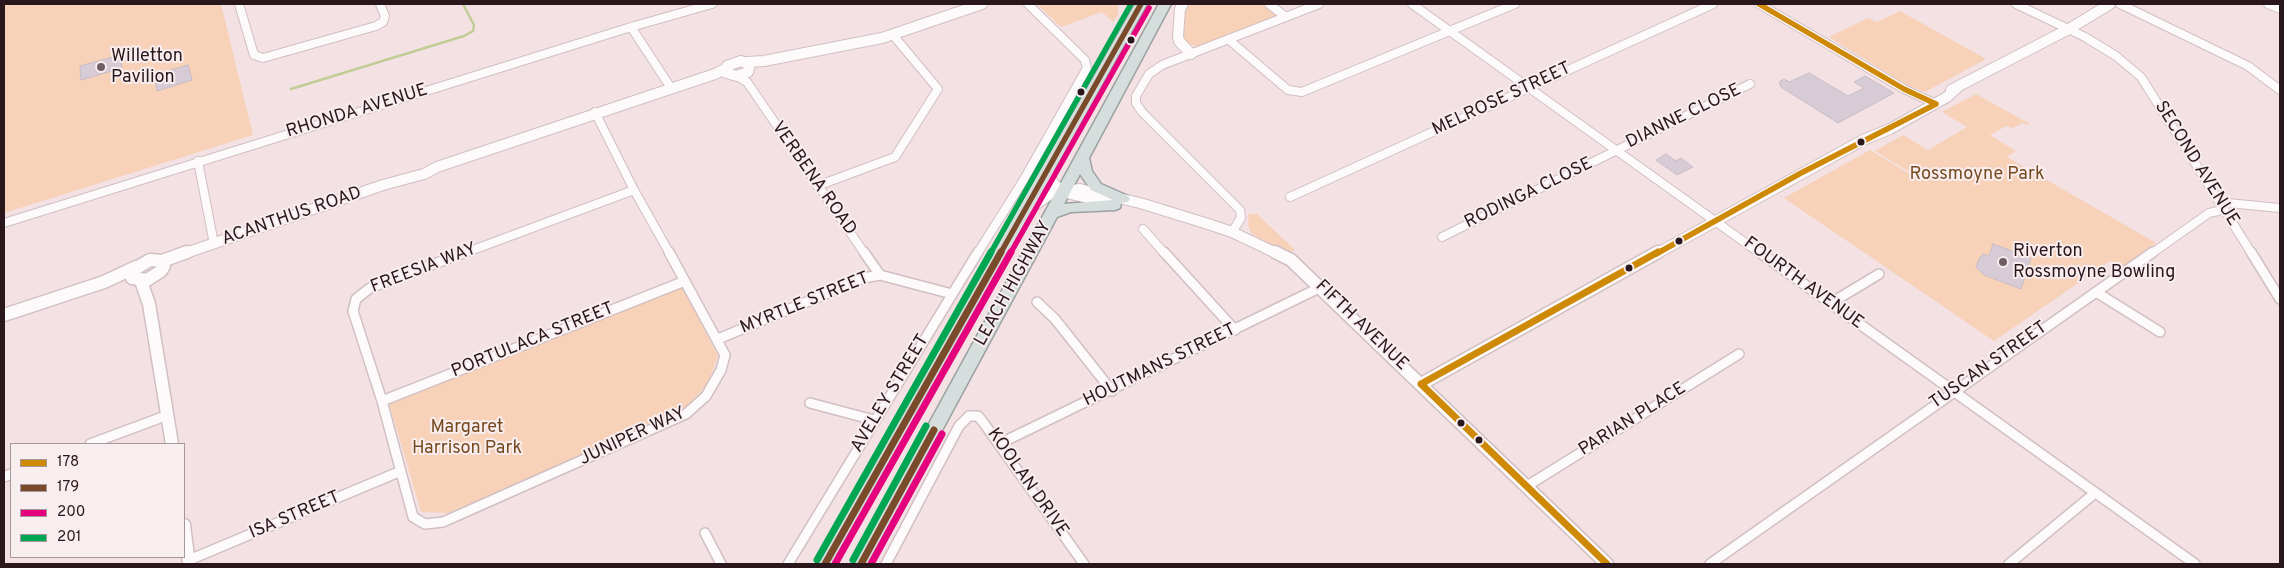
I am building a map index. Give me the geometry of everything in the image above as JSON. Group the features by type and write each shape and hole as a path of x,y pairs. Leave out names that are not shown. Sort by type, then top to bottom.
{"highway":[{"path":"1130,24 1131,4"},
{"name":"LEACH HIGHWAY","path":"825,564 1141,4"},
{"name":"LEACH HIGHWAY","path":"862,564 1165,4"},
{"path":"1082,158 1085,171 1096,187 1119,202"},
{"path":"1053,213 1070,207 1119,202"}],"street":[{"path":"239,4 254,55 260,58 269,58 376,26 385,19 380,4"},
{"name":"RHONDA AVENUE","path":"4,223 631,27 691,6 712,4"},
{"name":"ACANTHUS ROAD","path":"726,71 736,76 749,67 764,61 893,35 982,4"},
{"name":"AVELEY STREET","path":"788,564 874,420 1023,182 1087,68 1085,60 1028,4"},
{"path":"1183,4 1180,9 1178,36 1179,41 1191,54"},
{"path":"1269,4 1286,17"},
{"path":"1232,232 1241,218 1240,210 1142,112 1136,103 1136,96 1149,74 1162,65 1319,4"},
{"name":"FOURTH AVENUE","path":"1412,4 2194,564"},
{"path":"1228,39 1288,90 1302,92 1515,4"},
{"name":"MELROSE STREET","path":"1290,197 1713,4"},
{"path":"1759,4 1930,103"},
{"name":"SECOND AVENUE","path":"2016,4 2116,56 2141,77 2280,299"},
{"path":"1421,384 1863,140 1890,129 1958,87 2110,4"},
{"path":"2120,4 2248,66 2280,90"},
{"path":"2268,4 2280,9"},
{"path":"631,27 671,88"},
{"path":"818,186 895,158 938,89 893,35"},
{"name":"ACANTHUS ROAD","path":"104,282 137,280 200,249 384,185 415,177 437,167 630,101 726,71 735,62 749,67"},
{"path":"746,82 749,67"},
{"name":"VERBENA ROAD","path":"736,76 746,82 880,274"},
{"name":"DIANNE CLOSE","path":"1617,150 1750,84"},
{"name":"JUNIPER WAY","path":"425,524 443,522 686,414 706,396 721,370 725,355 718,339 634,190 596,113"},
{"name":"RODINGA CLOSE","path":"1442,238 1617,150"},
{"path":"198,161 214,244"},
{"path":"1047,171 1054,184 1063,192"},
{"name":"FREESIA WAY","path":"425,524 413,517 382,401 353,311 356,299 370,288 634,190"},
{"path":"1023,214 1052,193 1063,192"},
{"name":"FIFTH AVENUE","path":"1063,192 1165,212 1232,232 1291,260 1606,564"},
{"name":"TUSCAN STREET","path":"1710,564 2203,217 2223,207 2228,202 2280,208"},
{"path":"1143,229 1235,330"},
{"name":"ACANTHUS ROAD","path":"4,315 104,282 150,260 161,268"},
{"path":"136,267 131,276 137,280 149,304 172,443"},
{"path":"149,304 161,268"},
{"name":"MYRTLE STREET","path":"718,339 864,278 880,274 952,294"},
{"path":"1831,304 1879,274"},
{"name":"PORTULACA STREET","path":"382,401 685,282"},
{"name":"HOUTMANS STREET","path":"999,444 1321,287"},
{"path":"2096,292 2160,332"},
{"path":"1037,302 1054,319 1112,390"},
{"name":"PARIAN PLACE","path":"1527,486 1739,354"},
{"path":"810,403 874,420"},
{"path":"93,443 168,414"},
{"name":"KOOLAN DRIVE","path":"963,421 968,416 978,416 1084,564"},
{"path":"886,564 963,421"},
{"name":"ISA STREET","path":"189,562 401,471"},
{"path":"2009,564 2095,493"},
{"path":"185,532 189,562"},
{"path":"705,533 721,564"}],"green space":[{"path":"4,4 221,4 253,135 4,213"},
{"path":"1037,4 1118,4 1118,15 1113,22 1102,12 1061,27"},
{"path":"1187,4 1265,4 1274,11 1276,16 1198,47 1187,43 1182,35 1184,9"},
{"path":"1900,11 1986,59 1925,92 1905,84 1829,37 1868,18 1877,22"},
{"name":"Rossmoyne Park","path":"1976,94 2030,124 2023,123 2013,128 2006,126 1990,135 2016,151 2007,157 2156,243 2122,267 2110,261 1994,341 1784,198 1870,150 1915,177 1875,151 1903,135 1928,150 1967,127 1942,112"},
{"path":"1249,214 1257,214 1295,250 1285,254 1251,233 1248,224"},
{"name":"Margaret Harrison Park","path":"682,287 718,356 708,383 684,410 448,513 421,512 389,403"}],"building":[{"name":"Willetton Pavilion","path":"120,55 122,68 81,80 80,66"},
{"path":"188,65 192,80 157,91 154,75"},
{"path":"1809,73 1848,96 1864,88 1854,82 1865,76 1894,93 1838,123 1781,87 1779,82 1784,79 1789,82"},
{"path":"1666,154 1676,161 1681,158 1693,167 1677,175 1656,160"},
{"name":"Riverton Rossmoyne Bowling","path":"1993,244 2031,258 2021,289 1984,275 1976,267 1983,254 1989,256"}],"waterway":[{"path":"291,89 464,36 473,31 474,25 463,4"}],"transit line":[{"name":"201","path":"817,560 1131,4"},
{"name":"179","path":"825,564 1141,4"},
{"name":"178","path":"1759,4 1904,89 1936,104"},
{"name":"200","path":"835,564 1149,8"},
{"name":"178","path":"1421,384 1801,173 1936,104"},
{"name":"178","path":"1421,384 1607,564"},
{"name":"201","path":"853,560 926,426"},
{"name":"179","path":"861,564 934,430"},
{"name":"200","path":"871,564 942,434"}],"place":[{"name":"Willetton Pavilion","path":"101,67"},
{"name":"Riverton Rossmoyne Bowling","path":"2003,262"}]}
